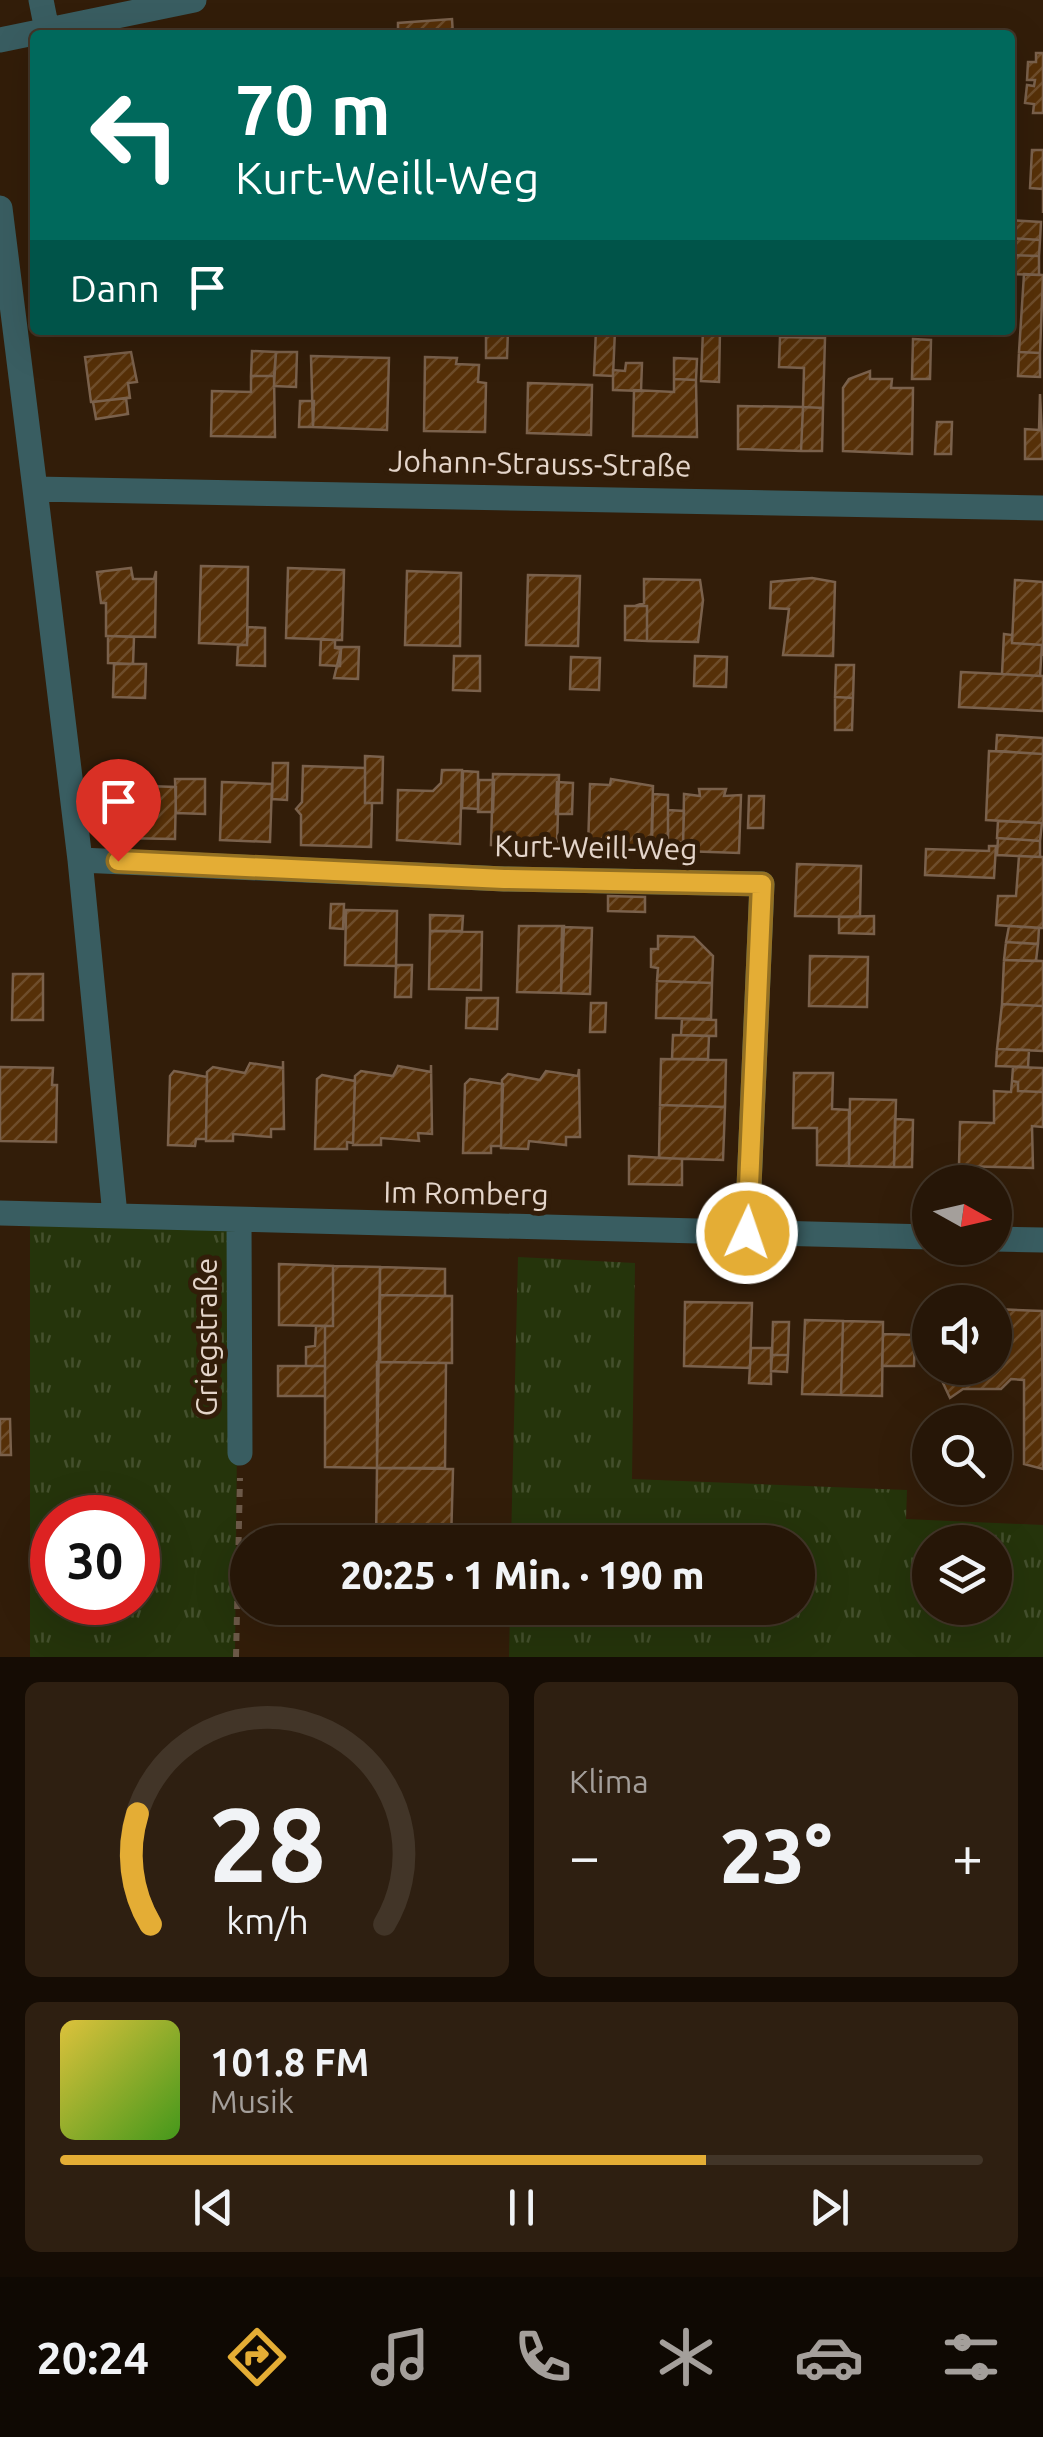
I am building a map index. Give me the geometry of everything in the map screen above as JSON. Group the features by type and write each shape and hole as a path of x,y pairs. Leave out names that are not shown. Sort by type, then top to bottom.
{"street":[{"path":"40,0 46,30 194,0"},
{"path":"0,40 30,33"},
{"path":"0,208 80,860 115,1215"},
{"name":"Johann-Strauss-Straße","path":"36,489 1043,508"},
{"name":"Kurt-Weill-Weg","path":"80,860 504,879 762,884 747,1233"},
{"name":"Im Romberg","path":"0,1213 912,1237"},
{"name":"Griegstraße","path":"239,1222 240,1452"},
{"path":"1012,1239 1043,1240"}],"path":[{"path":"236,1657 240,1452"}],"green space":[{"path":"30,1213 239,1222 236,1525 230,1525 230,1625 235,1625 235,1657 30,1657 30,1625 160,1625 160,1495 30,1495"},
{"path":"518,1257 635,1263 632,1479 907,1490 906,1519 1043,1525 1043,1657 509,1657 510,1625 815,1625 815,1525 511,1525"}],"building":[{"path":"452,19 453,30 398,30 398,23"},
{"path":"1036,53 1043,53 1043,113 1033,113 1034,104 1025,103 1027,85 1034,86 1035,80 1027,80 1028,62 1036,62"},
{"path":"1032,150 1043,150 1043,189 1030,188"},
{"path":"1015,220 1041,222 1040,240 1015,238"},
{"path":"1015,238 1040,240 1039,256 1015,255"},
{"path":"1015,255 1039,256 1039,275 1015,274"},
{"path":"1024,274 1043,275 1040,353 1019,352"},
{"path":"486,335 508,335 507,358 486,358"},
{"path":"596,335 615,335 613,376 594,375"},
{"path":"703,335 720,335 719,382 701,381"},
{"path":"780,337 825,338 823,408 803,407 804,368 779,367"},
{"path":"913,339 931,340 930,379 912,379"},
{"path":"252,351 276,352 274,376 251,376"},
{"path":"131,352 137,382 128,383 130,398 91,402 85,357"},
{"path":"276,352 297,352 296,387 274,386"},
{"path":"1019,352 1040,353 1040,377 1018,376"},
{"path":"311,356 389,358 387,430 313,427"},
{"path":"425,357 457,358 456,364 479,365 478,382 486,383 485,432 424,431"},
{"path":"674,358 697,359 696,380 674,379"},
{"path":"626,363 642,363 641,391 613,390 613,370 625,371"},
{"path":"870,371 870,379 892,379 891,388 913,388 912,454 843,451 843,388 849,379"},
{"path":"251,376 274,376 275,437 211,436 212,391 251,392"},
{"path":"674,379 696,380 697,437 633,436 634,390 674,392"},
{"path":"528,383 592,385 591,435 527,433"},
{"path":"1040,394 1043,459 1025,459 1025,429 1039,430"},
{"path":"126,398 128,414 96,419 93,402"},
{"path":"300,401 314,401 313,427 299,427"},
{"path":"738,406 803,407 801,451 738,449"},
{"path":"803,407 823,408 822,451 801,451"},
{"path":"937,422 952,422 951,454 935,454"},
{"path":"201,566 248,567 247,645 199,643"},
{"path":"131,568 133,579 154,579 156,571 155,637 106,636 106,603 101,603 97,572"},
{"path":"288,568 344,570 342,640 286,638"},
{"path":"407,571 461,573 460,646 405,645"},
{"path":"528,575 580,576 578,646 526,645"},
{"path":"812,578 835,582 833,656 783,655 789,609 770,608 771,582"},
{"path":"644,579 700,580 703,600 698,642 647,641 647,606 635,606 644,603"},
{"path":"1015,580 1043,582 1043,656 1042,645 1012,643"},
{"path":"625,606 647,606 647,641 625,640"},
{"path":"248,627 265,628 265,666 237,665 238,645 247,645"},
{"path":"1004,634 1012,635 1012,643 1042,645 1040,676 1002,674"},
{"path":"108,636 134,637 133,664 108,663"},
{"path":"321,639 335,640 335,648 341,649 340,666 320,665"},
{"path":"335,647 359,647 358,679 334,678 341,649"},
{"path":"454,656 480,656 480,691 453,690"},
{"path":"695,656 727,657 726,687 694,686"},
{"path":"571,657 600,658 599,690 570,689"},
{"path":"114,664 146,664 145,698 113,697"},
{"path":"836,665 854,665 853,698 835,697"},
{"path":"961,672 1043,676 1043,711 959,707"},
{"path":"835,697 853,698 852,730 835,730"},
{"path":"997,735 1043,738 1043,754 996,751"},
{"path":"989,751 1043,754 1043,823 986,820"},
{"path":"365,756 383,757 382,803 365,803"},
{"path":"273,763 288,763 287,800 272,799"},
{"path":"303,766 365,768 365,803 372,803 371,847 301,845 301,815 296,809 302,802"},
{"path":"442,770 462,770 460,844 397,840 398,790 433,791 441,783"},
{"path":"463,771 478,772 478,809 462,808"},
{"path":"493,774 559,775 557,847 532,846 533,852 514,851 516,846 491,845"},
{"path":"175,779 205,779 205,814 176,813"},
{"path":"611,779 653,786 651,849 630,849 630,854 588,848 590,784 610,785"},
{"path":"132,780 146,786 176,787 175,839 119,838 121,785"},
{"path":"479,780 494,780 493,812 478,812"},
{"path":"222,782 272,784 270,842 220,840"},
{"path":"557,782 573,783 572,814 556,814"},
{"path":"699,789 726,789 724,796 741,795 739,853 683,851 684,794 700,796"},
{"path":"653,794 668,795 668,842 652,842"},
{"path":"749,796 764,796 763,828 748,828"},
{"path":"668,810 684,811 683,842 668,842"},
{"path":"998,821 1042,823 1040,841 997,838"},
{"path":"998,838 1040,841 1040,857 997,855"},
{"path":"989,846 996,846 994,878 925,875 926,849 989,851"},
{"path":"1019,856 1043,857 1043,928 996,925 998,896 1016,896"},
{"path":"797,864 861,866 860,917 795,916"},
{"path":"608,896 645,897 645,912 608,911"},
{"path":"331,904 344,904 343,929 330,928"},
{"path":"346,910 397,911 396,966 345,965"},
{"path":"430,915 463,916 462,931 430,931"},
{"path":"874,916 874,934 839,933 839,917"},
{"path":"519,926 564,926 561,993 517,992"},
{"path":"1009,926 1039,928 1038,944 1006,942"},
{"path":"562,927 592,928 590,994 561,993"},
{"path":"430,931 482,932 481,990 429,989"},
{"path":"658,936 694,937 713,956 712,983 657,981 658,968 651,967 651,949 658,949"},
{"path":"1006,942 1038,944 1036,961 1004,960"},
{"path":"810,956 868,957 867,1007 809,1006"},
{"path":"1004,960 1043,961 1043,1006 1002,1004"},
{"path":"396,965 412,965 411,997 395,997"},
{"path":"13,974 43,974 43,1020 12,1020"},
{"path":"657,981 712,983 711,1019 656,1018"},
{"path":"467,998 498,998 497,1029 466,1028"},
{"path":"591,1003 606,1003 605,1032 590,1032"},
{"path":"1002,1004 1043,1006 1043,1051 997,1049"},
{"path":"682,1019 716,1020 716,1036 681,1035"},
{"path":"673,1035 709,1036 708,1059 672,1059"},
{"path":"997,1049 1029,1050 1028,1067 996,1066"},
{"path":"661,1059 726,1060 725,1107 660,1105"},
{"path":"283,1061 284,1129 271,1129 271,1137 233,1134 233,1141 206,1141 207,1072 213,1067 245,1073 250,1063 283,1068"},
{"path":"431,1065 432,1134 418,1133 419,1141 381,1138 381,1145 353,1145 355,1076 361,1071 393,1076 398,1066 431,1072"},
{"path":"0,1067 53,1068 52,1085 57,1085 56,1142 0,1141"},
{"path":"1013,1067 1043,1068 1043,1092 1018,1091 1018,1082 1012,1081"},
{"path":"579,1069 580,1137 566,1137 566,1145 529,1141 528,1149 501,1148 502,1080 508,1074 540,1080 546,1071 578,1076"},
{"path":"174,1071 207,1077 206,1139 196,1139 195,1146 168,1145 170,1076"},
{"path":"794,1073 833,1073 832,1109 849,1110 849,1166 817,1165 817,1128 793,1128"},
{"path":"322,1075 355,1081 353,1143 347,1142 347,1149 315,1149 317,1079"},
{"path":"470,1079 503,1084 501,1146 491,1146 491,1153 463,1153 465,1084"},
{"path":"1012,1081 1018,1082 1018,1091 1043,1092 1043,1127 1032,1126 1033,1168 959,1165 960,1122 994,1123 994,1091 1011,1092"},
{"path":"850,1099 896,1100 894,1167 849,1166"},
{"path":"660,1105 725,1107 723,1160 659,1158"},
{"path":"895,1119 913,1120 912,1167 894,1167"},
{"path":"629,1156 682,1159 682,1185 629,1184"},
{"path":"279,1264 333,1266 333,1326 279,1325"},
{"path":"333,1266 380,1267 377,1468 325,1467 325,1326 333,1326"},
{"path":"380,1267 445,1269 445,1296 380,1295"},
{"path":"380,1295 452,1296 452,1363 380,1362"},
{"path":"685,1302 752,1303 750,1368 684,1366"},
{"path":"1012,1310 1042,1311 1043,1469 1024,1464 1024,1380 1012,1379"},
{"path":"805,1320 843,1321 841,1395 802,1394"},
{"path":"843,1321 883,1322 882,1396 841,1395"},
{"path":"773,1322 789,1322 788,1355 772,1355"},
{"path":"316,1326 325,1326 325,1366 306,1366 306,1347 315,1346"},
{"path":"883,1334 912,1335 912,1366 882,1366"},
{"path":"751,1348 771,1348 771,1384 749,1383"},
{"path":"772,1355 788,1355 787,1372 771,1371"},
{"path":"377,1362 446,1363 445,1468 377,1468"},
{"path":"278,1366 325,1366 325,1396 278,1396"},
{"path":"944,1385 1005,1385 1001,1389 963,1389 950,1398"},
{"path":"0,1419 10,1419 11,1455 0,1455"},
{"path":"377,1468 453,1469 451,1525 376,1525"}],"route":[{"path":"118,861 504,879 762,884 747,1233"}]}
